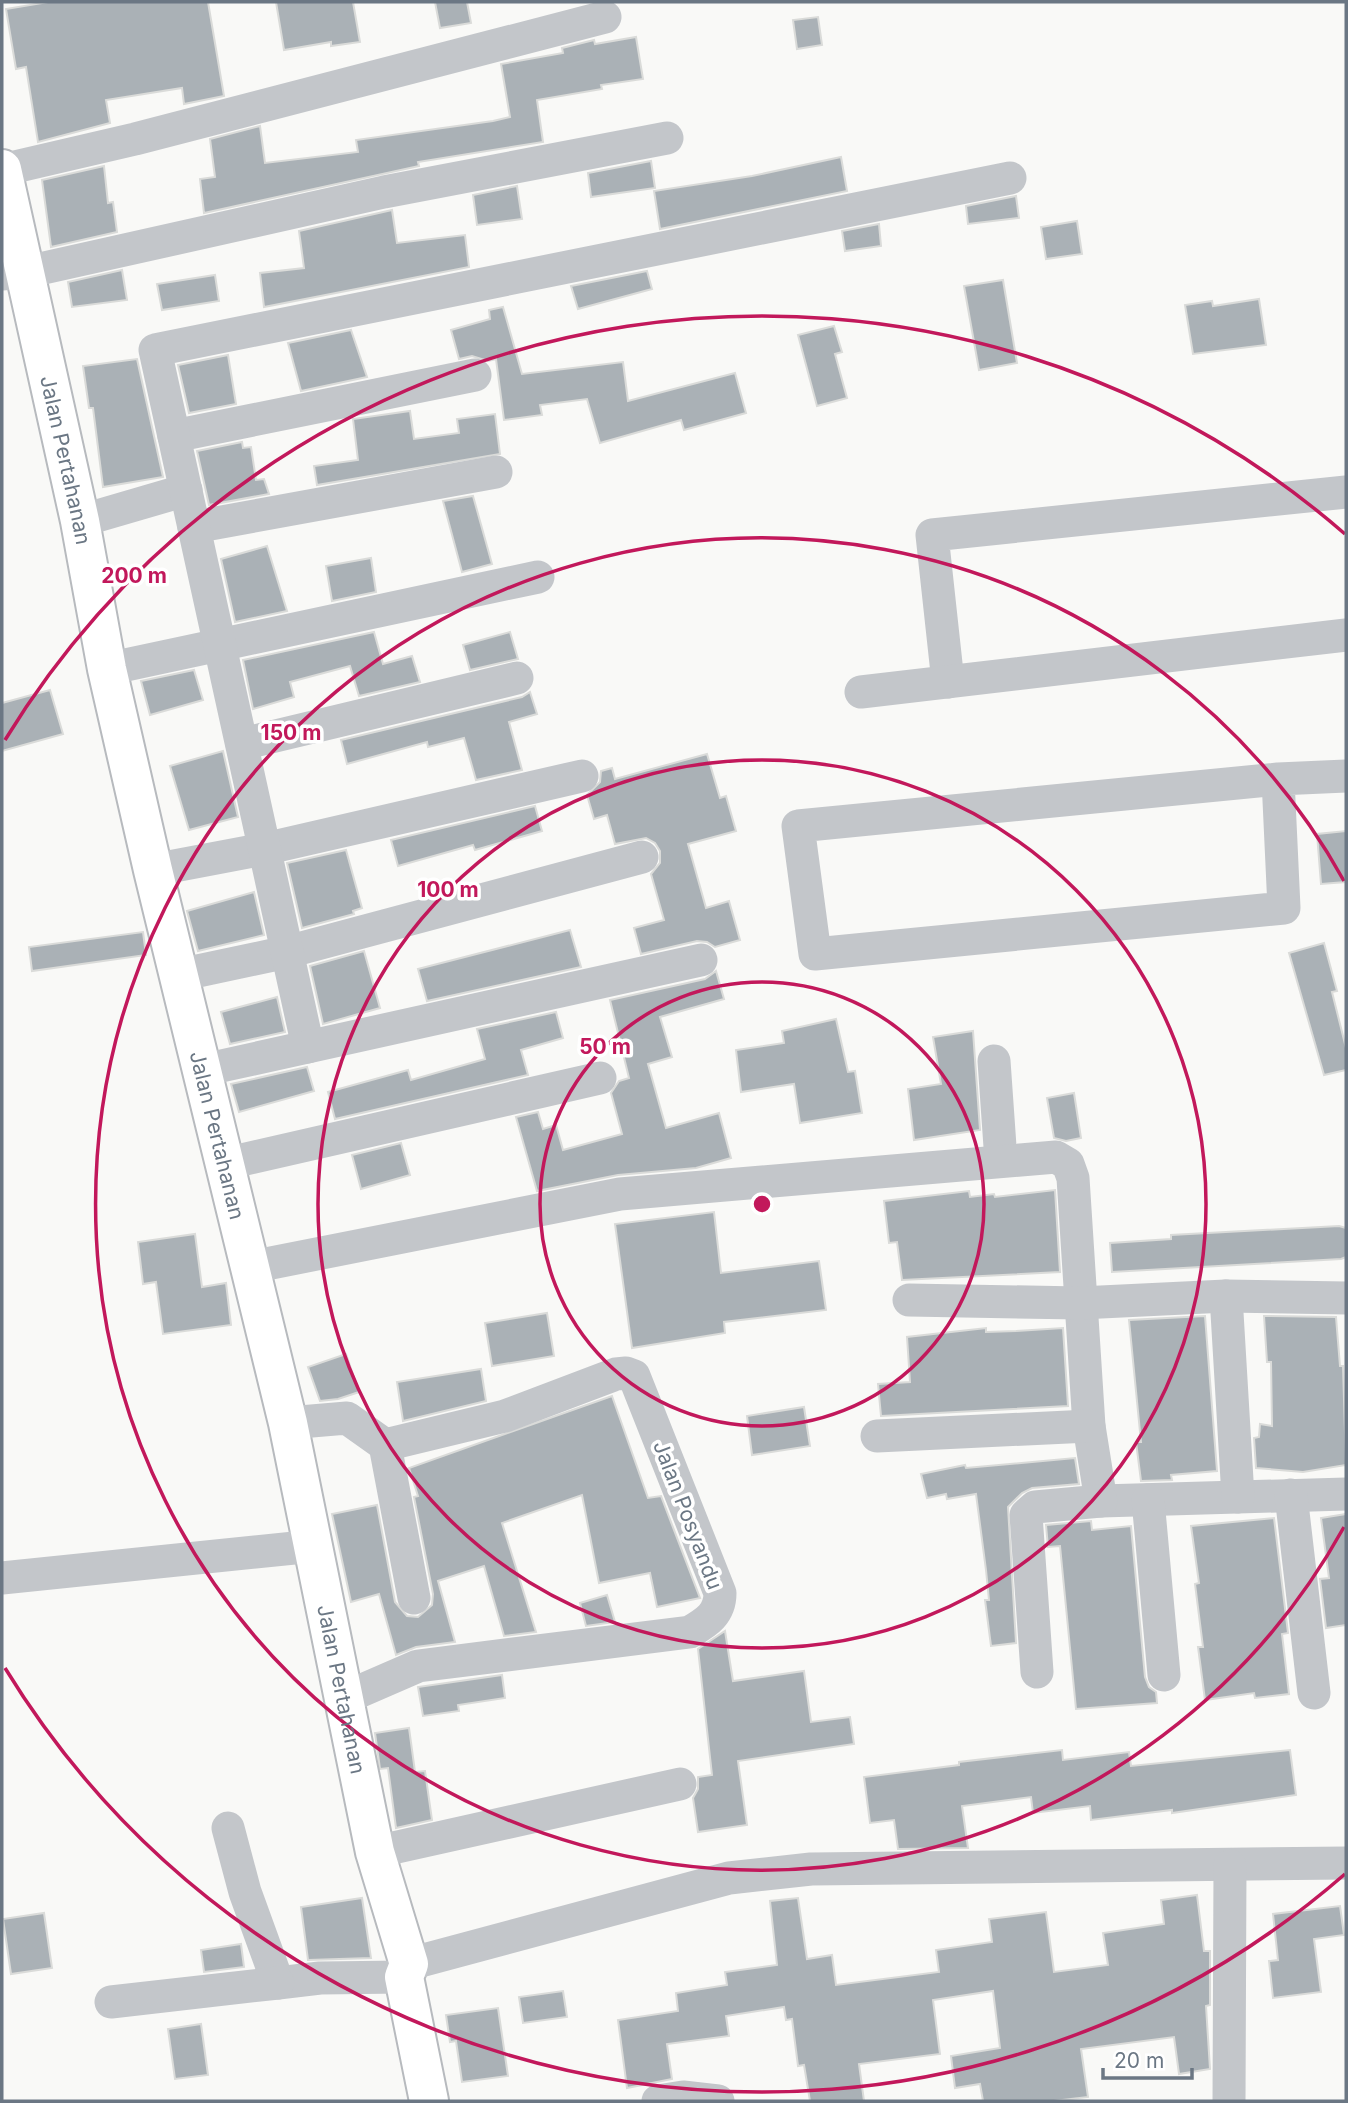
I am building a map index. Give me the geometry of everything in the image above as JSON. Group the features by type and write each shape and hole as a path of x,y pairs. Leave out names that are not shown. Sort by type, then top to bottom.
{"main road":[{"name":"Jalan Pertahanan","path":"2,170 14,273 80,521 107,668 153,870 288,1423 375,1852 406,1970 429,2101"}],"street":[{"path":"2,170 135,139 605,18"},
{"path":"14,273 384,191 667,138"},
{"path":"308,1047 155,349 1010,178"},
{"path":"174,436 475,375"},
{"path":"194,527 496,472"},
{"path":"80,521 186,490"},
{"path":"948,682 932,535 1346,492"},
{"path":"107,668 538,577"},
{"path":"861,692 1346,635"},
{"path":"242,744 517,678"},
{"path":"153,870 264,849 582,776"},
{"path":"1278,779 1284,908 815,954 799,826 1278,779 1346,776"},
{"path":"179,975 287,952 642,857"},
{"path":"203,1070 701,960"},
{"path":"994,1060 1001,1161"},
{"path":"224,1164 600,1078"},
{"path":"251,1267 620,1194 1056,1157 1068,1164 1073,1178 1088,1426 1101,1501"},
{"path":"1226,1296 1238,1497"},
{"path":"909,1300 1080,1303 1226,1296 1346,1298"},
{"name":"Jalan Posyandu","path":"342,1699 418,1666 690,1632 709,1621 720,1607 720,1593 634,1376 616,1374 505,1416 385,1445"},
{"path":"288,1423 347,1418 385,1445 414,1598"},
{"path":"877,1436 1088,1426"},
{"path":"1037,1672 1026,1516 1035,1507 1101,1501 1346,1494"},
{"path":"1291,1495 1314,1693"},
{"path":"1148,1500 1164,1675"},
{"path":"2,1578 314,1546"},
{"path":"375,1852 680,1784"},
{"path":"228,1828 245,1892 278,1983"},
{"path":"111,2002 406,1970 729,1878 825,1868 1346,1863"},
{"path":"1220,2101 1229,2101 1230,1866"},
{"path":"659,2101 683,2097 718,2101"}],"building":[{"path":"48,2 208,2 224,96 184,104 182,88 106,100 110,123 38,142 26,67 16,69 6,9"},
{"path":"276,2 353,2 360,42 331,46 331,42 284,50"},
{"path":"435,2 467,2 471,23 440,28"},
{"path":"818,17 822,45 797,49 793,20"},
{"path":"636,37 643,79 601,85 602,89 537,100 543,142 418,162 419,166 204,213 200,179 215,177 210,139 260,126 265,163 358,152 356,140 510,117 501,64 563,53 562,48 594,40 595,44"},
{"path":"841,157 847,191 660,229 654,191 752,176"},
{"path":"651,161 655,188 591,197 588,173"},
{"path":"104,166 108,203 113,202 117,232 51,247 42,180"},
{"path":"517,186 522,219 477,225 473,195"},
{"path":"1016,196 1019,218 968,224 966,206"},
{"path":"392,210 397,243 465,235 469,267 264,307 260,273 304,268 299,231"},
{"path":"1077,221 1082,254 1046,259 1041,227"},
{"path":"879,224 881,246 845,251 842,231"},
{"path":"122,270 127,300 72,307 68,282"},
{"path":"647,271 652,289 578,309 571,286"},
{"path":"215,275 219,301 162,310 157,284"},
{"path":"1003,280 1017,363 979,370 964,286"},
{"path":"1259,299 1266,345 1193,354 1185,305 1212,301 1213,306"},
{"path":"503,307 522,374 623,362 628,401 735,373 746,413 684,430 681,420 600,443 587,399 540,405 542,415 504,420 496,359 488,361 472,356 459,359 451,330 490,319 489,310"},
{"path":"834,326 842,352 835,354 847,398 817,406 798,335"},
{"path":"351,330 367,377 301,391 288,343"},
{"path":"228,355 236,404 189,413 178,365"},
{"path":"137,359 163,477 103,487 93,408 89,408 83,366"},
{"path":"410,411 414,439 459,433 457,419 495,414 500,454 317,485 314,466 358,460 353,419"},
{"path":"242,442 243,448 251,447 256,480 264,479 269,494 209,505 197,451"},
{"path":"473,496 492,564 462,572 443,501"},
{"path":"267,546 287,611 235,622 221,559"},
{"path":"371,558 376,592 332,601 326,566"},
{"path":"374,632 383,664 412,656 420,682 359,696 350,666 290,682 294,697 253,709 243,660"},
{"path":"510,632 518,659 470,670 463,645"},
{"path":"194,670 203,700 150,715 141,681"},
{"path":"50,690 63,734 2,751 2,703"},
{"path":"530,692 537,714 509,722 522,770 476,780 464,738 428,747 427,742 347,764 341,740 522,697"},
{"path":"223,751 238,817 189,830 170,766"},
{"path":"707,754 720,798 726,796 736,831 688,844 706,908 729,901 740,940 715,947 707,942 697,941 641,954 634,928 664,920 651,874 660,863 660,851 655,843 646,838 615,844 607,815 594,819 587,795 600,782 601,771 612,768 615,779"},
{"path":"535,806 542,831 475,850 473,845 398,866 391,840"},
{"path":"1346,831 1346,882 1321,884 1317,834"},
{"path":"346,850 362,908 353,911 354,914 302,928 287,863"},
{"path":"254,892 264,935 198,951 187,911"},
{"path":"570,930 581,967 427,1001 418,969"},
{"path":"143,932 146,955 32,971 29,947"},
{"path":"1324,943 1337,991 1332,992 1346,1048 1346,1070 1324,1075 1289,953"},
{"path":"364,951 380,1008 323,1024 310,966"},
{"path":"716,971 724,999 660,1017 672,1057 648,1064 666,1128 719,1113 731,1158 696,1168 618,1175 537,1191 516,1117 538,1112 543,1129 556,1125 563,1150 622,1134 611,1093 619,1081 629,1078 610,1000 705,979"},
{"path":"277,997 285,1032 230,1044 221,1012"},
{"path":"556,1012 563,1038 521,1050 528,1075 335,1119 328,1092 408,1070 411,1080 485,1059 477,1029"},
{"path":"836,1019 848,1072 855,1071 862,1113 800,1123 794,1084 741,1092 736,1050 784,1043 782,1031"},
{"path":"973,1031 980,1130 914,1140 908,1089 941,1084 933,1037"},
{"path":"307,1067 314,1091 239,1112 231,1084"},
{"path":"1074,1093 1081,1138 1066,1141 1054,1138 1047,1098"},
{"path":"401,1143 410,1175 361,1189 352,1155"},
{"path":"1055,1190 1060,1272 902,1280 897,1242 889,1243 884,1201 969,1191 970,1197 994,1194 995,1197"},
{"path":"714,1212 721,1273 819,1261 826,1310 724,1322 725,1333 632,1348 615,1224"},
{"path":"1339,1226 1346,1228 1346,1257 1341,1259 1112,1272 1110,1243 1171,1239 1171,1235"},
{"path":"195,1234 202,1287 226,1283 231,1325 163,1334 156,1282 143,1284 138,1242"},
{"path":"547,1313 554,1356 492,1366 485,1323"},
{"path":"1205,1316 1217,1471 1171,1475 1172,1480 1141,1481 1136,1442 1141,1442 1129,1320"},
{"path":"1264,1316 1336,1317 1340,1366 1343,1366 1346,1465 1303,1472 1256,1468 1254,1438 1259,1437 1260,1424 1272,1426 1271,1362 1267,1362"},
{"path":"986,1328 986,1332 1063,1328 1068,1406 881,1416 878,1384 910,1382 907,1337"},
{"path":"346,1354 359,1392 320,1401 308,1367"},
{"path":"481,1369 486,1401 403,1421 397,1382"},
{"path":"612,1396 648,1498 661,1496 700,1598 657,1607 650,1573 599,1583 582,1495 502,1523 536,1632 504,1636 484,1566 438,1581 455,1642 416,1647 396,1655 379,1594 351,1602 332,1514 377,1505 395,1602 407,1616 418,1617 432,1605 433,1594 414,1497 418,1496 409,1468"},
{"path":"804,1407 810,1446 752,1455 747,1416"},
{"path":"1075,1458 1079,1484 1032,1488 1022,1493 1008,1507 1016,1643 991,1646 985,1600 989,1600 976,1494 947,1499 946,1494 927,1498 921,1474 965,1465 966,1468"},
{"path":"1346,1514 1346,1625 1326,1628 1320,1579 1329,1578 1321,1518"},
{"path":"1274,1518 1288,1633 1282,1634 1289,1694 1255,1698 1254,1693 1205,1700 1198,1647 1203,1647 1195,1584 1199,1583 1191,1526"},
{"path":"1091,1521 1092,1530 1131,1526 1145,1677 1149,1687 1156,1692 1157,1703 1076,1709 1060,1546 1048,1547 1046,1525"},
{"path":"607,1595 615,1622 586,1626 580,1603"},
{"path":"725,1631 733,1681 804,1671 811,1722 850,1717 854,1744 738,1761 747,1825 698,1832 693,1798 698,1789 698,1777 712,1775 698,1649"},
{"path":"502,1675 505,1698 458,1705 459,1711 423,1716 418,1687"},
{"path":"409,1728 415,1772 425,1771 432,1820 396,1828 388,1768 380,1769 375,1733"},
{"path":"1062,1750 1063,1760 1129,1752 1131,1766 1290,1750 1296,1795 1172,1813 1172,1810 1091,1820 1090,1806 1033,1813 1031,1797 962,1806 968,1848 898,1849 894,1820 870,1823 864,1777"},
{"path":"1197,1895 1204,1951 1210,1951 1210,2005 1206,2006 1210,2069 1179,2074 1174,2037 1081,2049 1088,2097 1054,2101 983,2101 980,2084 955,2088 951,2056 1000,2048 993,1991 933,2000 940,2054 859,2064 864,2101 810,2101 804,2065 798,2066 792,2019 786,2020 784,2007 726,2016 729,2036 667,2044 672,2079 627,2088 618,2020 678,2011 676,1993 727,1985 725,1972 777,1965 770,1901 798,1898 807,1959 832,1955 836,1985 939,1972 936,1950 992,1942 989,1919 1046,1912 1054,1972 1108,1965 1103,1933 1164,1924 1161,1900"},
{"path":"362,1898 371,1958 308,1960 301,1907"},
{"path":"1340,1906 1344,1935 1314,1939 1321,1992 1273,1998 1269,1961 1278,1960 1273,1914"},
{"path":"44,1913 52,1968 11,1974 3,1919"},
{"path":"241,1944 244,1967 204,1972 201,1950"},
{"path":"563,1991 567,2017 523,2023 519,1997"},
{"path":"498,2008 508,2076 462,2082 456,2041 450,2042 446,2015"},
{"path":"201,2024 208,2075 175,2079 168,2029"}]}
